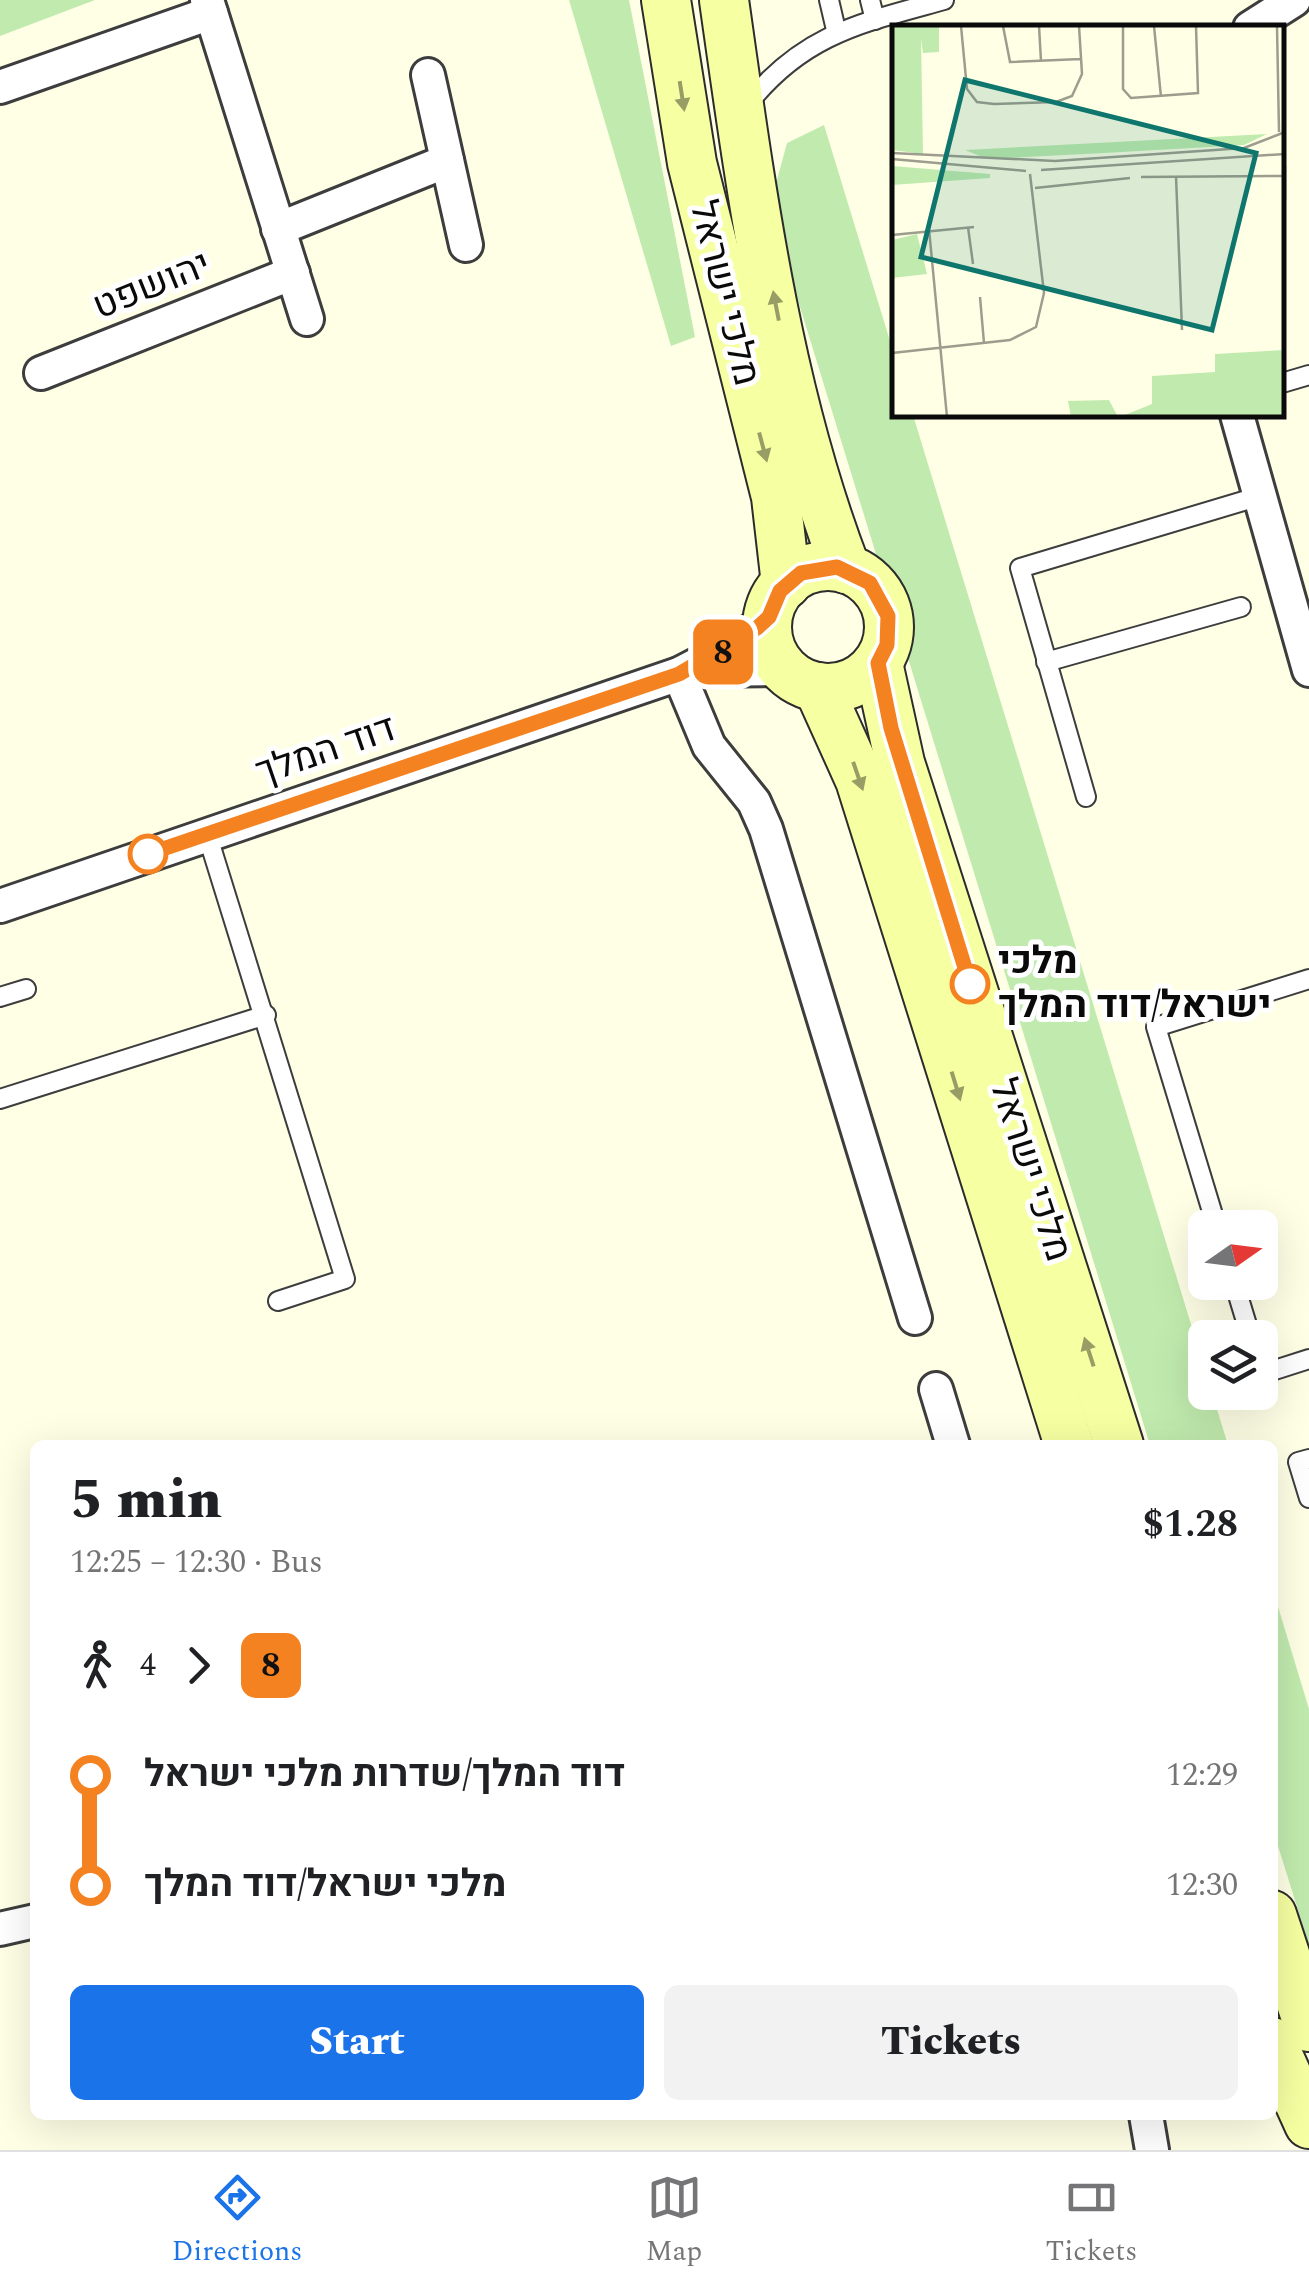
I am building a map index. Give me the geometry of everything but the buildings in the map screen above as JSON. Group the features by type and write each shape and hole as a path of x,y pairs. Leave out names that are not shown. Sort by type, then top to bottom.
{"street":[{"name":"מלכי ישראל","path":"666,0 692,163 727,316 776,497 777,600"},
{"name":"מלכי ישראל","path":"724,0 740,113 796,399 846,570"},
{"path":"1255,25 1294,0"},
{"path":"0,87 209,6 307,319"},
{"path":"428,75 466,245"},
{"path":"278,229 447,162"},
{"name":"יהושפט","path":"41,373 293,273"},
{"path":"1239,418 1309,670"},
{"path":"819,568 846,570 870,583 886,606 888,636 878,663 848,686 802,678 770,644 777,600 819,568"},
{"name":"דוד המלך","path":"0,906 679,674 727,649 777,600"},
{"name":"מלכי ישראל","path":"878,663 900,764 1118,1440"},
{"name":"דוד המלך","path":"679,674 736,667 802,678"},
{"path":"679,674 708,746 754,802 766,829 915,1318"},
{"name":"מלכי ישראל","path":"802,678 860,780 1066,1440"},
{"path":"936,1389 951,1440"},
{"path":"0,1929 30,1921"},
{"path":"1278,1932 1309,2026"},
{"path":"1278,2055 1309,2124"},
{"path":"1147,2120 1152,2150"}],"lane":[{"path":"828,0 836,30"},
{"path":"870,0 875,20"},
{"path":"740,113 784,64 836,30 937,1"},
{"path":"1284,382 1309,376"},
{"path":"1086,797 1020,568 1260,496"},
{"path":"1046,662 1240,607"},
{"path":"208,834 346,1279 278,1301"},
{"path":"1212,1210 1156,1028 1309,979"},
{"path":"0,997 26,989"},
{"path":"0,1100 266,1015"},
{"path":"1278,1369 1309,1359"},
{"path":"1309,1459 1298,1462 1309,1498"}],"green space":[{"path":"0,0 95,0 0,36"},
{"path":"569,0 629,0 695,337 671,346"},
{"path":"824,125 892,347 892,418 914,418 1190,1320 1188,1410 1217,1410 1226,1440 1148,1440 796,294 775,187 787,143"},
{"path":"1278,1607 1309,1709 1309,1945 1278,1846"}],"bus line":[{"name":"8","path":"148,854 679,674 757,628 769,617 774,599 793,578 819,568 837,567 863,577 886,606 887,645 878,663 891,728 970,984"}],"place":[{"name":"מלכי ישראל/דוד המלך","path":"970,984"}]}
